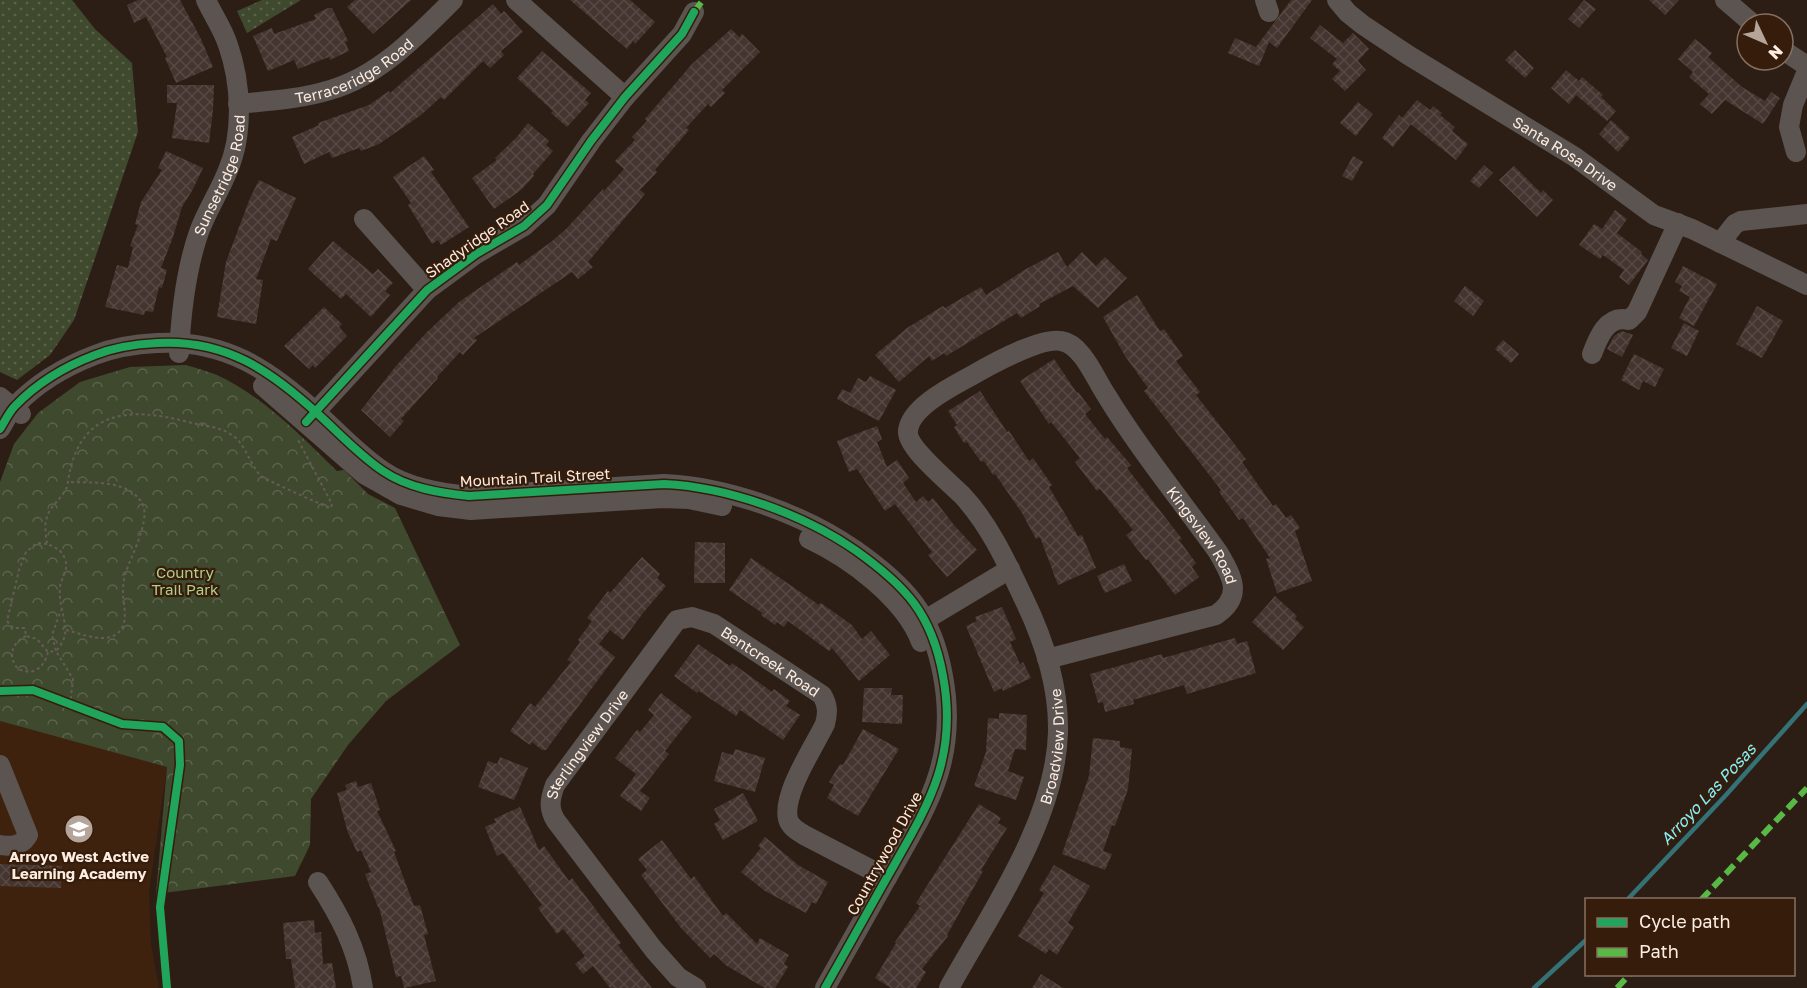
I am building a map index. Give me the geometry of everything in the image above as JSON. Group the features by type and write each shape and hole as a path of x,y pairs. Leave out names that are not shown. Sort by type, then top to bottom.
{"street":[{"name":"Sunsetridge Road","path":"179,347 189,270 198,234 233,157 238,121 232,56 206,0"},
{"name":"Terraceridge Road","path":"238,104 317,94 356,80 416,37 453,0"},
{"path":"516,0 625,97"},
{"name":"Santa Rosa Drive","path":"1337,0 1348,13 1408,55 1575,157 1654,215 1678,223 1807,285"},
{"path":"1725,0 1739,12"},
{"name":"Shadyridge Road","path":"311,417 427,290 476,254 510,236 547,205 591,141 625,97 682,34 694,12"},
{"path":"1796,152 1789,128 1793,105 1807,71"},
{"path":"1720,243 1741,220 1807,214"},
{"path":"364,219 427,290"},
{"path":"1592,354 1598,336 1609,324 1622,318 1629,320 1637,312 1678,223"},
{"name":"Broadview Drive","path":"949,988 1028,843 1048,796 1055,766 1058,732 1054,693 1047,659 1031,612 1010,569 986,526 953,485 917,453 908,438 908,430 911,421 924,406 957,383 988,366 1042,343 1061,340 1069,344"},
{"name":"Kingsview Road","path":"1047,659 1216,615 1230,603 1234,587 1228,569 1218,552 1145,455 1104,392 1089,364 1069,344"},
{"name":"Mountain Trail Street","path":"0,429 12,406 77,370 110,358 179,347 246,374 311,417 353,466 376,482 401,495 438,506 471,510 663,498 689,499 735,509 808,538 850,563 920,622"},
{"name":"Mountain Trail Street","path":"0,444 12,406"},
{"path":"920,622 1010,569"},
{"name":"Bentcreek Road","path":"687,617 702,619 714,624 822,695 827,703 828,714 787,801 788,818 794,828 804,836 882,876"},
{"name":"Sterlingview Drive","path":"687,617 677,620 668,629 624,695 555,785 549,808 556,821 654,950 687,986"},
{"name":"Countrywood Drive","path":"825,988 882,876 921,789 932,754 936,726 936,697 920,622"},
{"path":"0,765 28,835 19,844 0,845"},
{"name":"Countrywood Drive","path":"812,988 882,876"},
{"path":"318,882 348,933 356,952 363,988"}],"path":[{"path":"47,544 46,519 52,506 64,493 73,457 91,431 110,418 120,415 145,413 205,424 228,433 238,441 261,476 331,508 332,504 296,435 311,417"},
{"path":"65,630 109,638 122,629 125,613 122,591 125,576 142,531 144,513 143,505 127,489 109,484 68,482"},
{"path":"26,636 25,628 9,626 7,618 26,552 37,543 47,544 61,552 66,563 60,586 65,630 62,643 56,651 48,652"},
{"path":"61,610 52,635 56,651 73,679 72,706 61,701"},
{"path":"26,636 41,642 48,652"},
{"path":"26,636 17,642 12,650 11,655 18,669 36,671 44,664 48,652"}],"shaded area":[{"name":"Arroyo West Active Learning Academy","path":"0,721 167,767 149,892 151,944 159,988 0,988"}],"green space":[{"path":"0,0 72,0 95,29 132,63 138,132 74,320 50,355 17,380 0,372"},
{"path":"262,0 301,0 247,33 237,11"},
{"name":"Country Trail Park","path":"186,365 217,375 251,394 281,418 337,471 344,470 368,494 395,508 460,645 386,701 348,745 311,799 310,845 295,876 156,894 167,767 0,721 0,482 14,444 38,413 80,382 130,367"}],"building":[{"path":"138,0 180,0 213,67 176,83 165,58 167,57 146,17 134,23 127,5"},
{"path":"355,0 411,0 373,34 347,7"},
{"path":"570,0 630,0 655,22 635,44 633,41 627,49"},
{"path":"1291,0 1312,0 1277,48 1269,42 1259,66 1228,53 1235,38 1256,47"},
{"path":"1584,0 1596,9 1579,28 1568,19"},
{"path":"1649,0 1679,0 1665,15"},
{"path":"493,4 501,14 504,11 523,32 501,51 504,55 490,68 483,61 444,100 441,97 421,115 379,144 361,151 359,148 332,158 329,152 304,164 292,137 319,125 318,123 369,105 389,91 390,93"},
{"path":"332,8 348,41 345,42 349,51 330,60 329,57 298,69 294,60 268,71 253,36 272,28 274,34 316,19 314,15"},
{"path":"1320,25 1343,43 1353,33 1369,49 1358,61 1366,70 1345,91 1332,79 1340,71 1332,64 1337,59 1310,38"},
{"path":"731,29 739,37 742,34 760,52 722,90 725,93 711,107 708,104 686,128 689,130 640,190 645,194 588,262 593,267 578,279 572,272 474,338 477,340 463,355 460,352 437,377 401,419 404,421 390,437 361,410 396,366 459,302 517,262 519,265 551,242 603,189 604,191 624,169 615,161 635,140 632,137 647,121 645,119 692,64"},
{"path":"1695,39 1712,53 1708,57 1742,87 1765,101 1771,92 1780,98 1763,124 1725,100 1712,114 1700,104 1709,94 1689,77 1693,72 1678,59"},
{"path":"1515,50 1534,68 1525,78 1505,60"},
{"path":"542,51 591,93 585,100 589,103 567,127 517,78"},
{"path":"1566,70 1579,81 1582,77 1603,95 1601,97 1616,111 1607,121 1576,95 1569,104 1551,88"},
{"path":"167,85 214,85 209,143 172,138 177,103 167,103"},
{"path":"1417,100 1430,110 1433,106 1442,113 1440,115 1455,127 1452,131 1468,144 1456,160 1411,124 1393,147 1382,138 1399,115 1402,118"},
{"path":"1358,102 1373,114 1356,136 1340,123"},
{"path":"1611,120 1630,138 1618,152 1599,134"},
{"path":"528,123 549,141 546,145 553,151 521,190 494,209 472,178 497,160 495,158"},
{"path":"166,151 203,168 182,207 161,268 167,270 162,288 159,287 153,312 145,311 144,315 105,307 117,265 128,268 133,247 130,246 138,225 135,224 141,202 162,170 158,168"},
{"path":"424,156 434,170 431,172 469,227 441,245 438,240 432,244 408,205 411,203 393,177"},
{"path":"1353,156 1363,162 1352,181 1342,176"},
{"path":"1484,165 1493,173 1479,188 1470,181"},
{"path":"1514,166 1541,193 1543,190 1553,200 1537,217 1499,180"},
{"path":"259,180 296,198 277,241 271,239 256,279 263,280 256,324 217,317 226,262"},
{"path":"1615,210 1627,219 1617,233 1642,252 1641,254 1648,260 1629,285 1619,277 1624,270 1603,255 1600,259 1579,245 1594,224 1602,229"},
{"path":"333,241 373,274 378,269 393,283 385,291 390,295 371,317 346,294 341,299 308,269"},
{"path":"1058,252 1067,267 1082,252 1096,266 1105,257 1127,278 1098,308 1073,286 1039,304 1040,306 1021,318 1017,313 946,356 944,353 932,361 929,356 899,382 875,355 907,328 943,306 945,308 981,287 986,295 1026,269"},
{"path":"1683,266 1717,284 1694,326 1679,318 1690,297 1679,291 1682,286 1675,282"},
{"path":"1465,286 1484,301 1473,316 1454,301"},
{"path":"1137,295 1160,331 1164,329 1183,356 1176,361 1200,392 1196,395 1246,459 1242,462 1273,506 1276,504 1286,518 1291,515 1300,528 1295,531 1312,581 1277,593 1266,559 1270,558 1243,518 1239,520 1219,492 1221,490 1144,391 1148,388 1125,356 1103,317"},
{"path":"1757,306 1783,321 1762,358 1736,344"},
{"path":"324,307 342,324 339,327 347,336 315,368 313,365 309,369 284,346"},
{"path":"1684,323 1699,331 1687,356 1671,348"},
{"path":"1622,331 1633,335 1622,357 1607,349 1614,336"},
{"path":"1503,340 1519,354 1511,363 1495,349"},
{"path":"1634,354 1664,369 1655,387 1643,381 1639,390 1621,380"},
{"path":"1054,359 1091,409 1085,414 1105,439 1107,437 1131,465 1127,468 1182,539 1179,540 1196,563 1192,567 1199,577 1175,595 1148,559 1146,560 1126,535 1133,530 1100,489 1097,491 1075,462 1080,458 1051,422 1049,424 1020,381"},
{"path":"870,376 896,390 879,421 837,399 842,389 850,393 858,378 866,382"},
{"path":"980,391 1029,461 1033,458 1052,485 1049,487 1078,536 1082,535 1096,568 1058,585 1040,537 1036,539 1022,513 995,474 993,475 984,461 981,462 967,442 964,443 948,411"},
{"path":"877,426 882,439 877,442 887,467 897,460 909,478 903,483 916,502 923,496 928,502 933,498 977,550 947,577 928,555 932,552 895,504 885,511 857,469 849,472 837,441"},
{"path":"695,542 725,543 725,583 694,583"},
{"path":"642,557 660,574 657,578 666,586 623,640 610,630 599,644 615,657 546,750 542,750 532,742 530,745 510,731 530,703 535,707 571,662 567,660 592,621 587,618 608,591 610,593"},
{"path":"751,558 852,625 862,639 871,631 890,655 859,681 832,648 829,651 788,621 784,627 777,622 775,625 729,590"},
{"path":"1124,564 1132,581 1105,593 1097,576"},
{"path":"1275,596 1297,616 1295,619 1304,627 1283,650 1252,622"},
{"path":"1002,607 1016,639 1010,642 1020,664 1023,662 1031,678 1003,691 1002,688 994,692 966,626 977,621 975,617"},
{"path":"1235,638 1237,644 1247,641 1256,673 1187,694 1184,685 1133,700 1134,704 1105,712 1103,702 1098,703 1090,674 1162,654 1163,658"},
{"path":"698,644 730,666 732,663 772,692 774,689 790,701 786,706 800,715 783,740 740,710 736,716 699,691 697,693 674,676"},
{"path":"864,688 892,688 891,695 903,695 902,724 862,722"},
{"path":"661,693 692,717 665,751 669,754 640,791 650,798 641,811 620,796 636,774 615,758 637,730 640,732 654,715 648,710"},
{"path":"999,713 1027,715 1026,750 1015,749 1008,771 1024,777 1016,800 974,786 986,752 988,718 999,719"},
{"path":"863,729 899,749 858,816 827,798 834,785 829,782 840,764 843,765"},
{"path":"1093,738 1120,741 1120,747 1132,749 1128,789 1103,851 1112,854 1105,870 1062,854 1089,776"},
{"path":"735,749 765,758 755,792 714,781 722,752 733,755"},
{"path":"500,757 528,768 514,800 478,787 488,761 497,764"},
{"path":"356,781 358,787 371,783 380,810 377,811 396,851 394,852 414,906 420,905 428,934 424,935 436,981 404,988 401,976 396,977 379,907 365,874 371,872 361,850 357,852 348,833 337,793 347,790 345,785"},
{"path":"743,793 758,821 723,840 714,824 720,820 714,809"},
{"path":"979,804 1001,818 998,823 1007,828 981,870 983,871 948,936 922,969 926,972 916,988 891,988 875,978 895,942 920,906 916,903"},
{"path":"520,807 539,850 544,846 569,881 572,878 621,943 618,945 652,988 610,988 593,966 583,974 575,964 585,956 563,929 557,934 538,908 542,905 503,853 497,856 485,827 496,822 494,819"},
{"path":"765,837 798,865 828,882 816,904 812,902 806,913 765,891 741,872 761,848 758,846"},
{"path":"662,840 691,879 694,876 723,916 726,913 757,944 760,938 789,955 784,964 788,967 775,988 765,988 727,966 714,954 710,958 681,928 641,875 647,870 638,859"},
{"path":"0,864 62,866 61,888 0,886"},
{"path":"1054,865 1090,886 1068,923 1074,927 1057,955 1049,949 1046,954 1018,936 1044,893 1039,890"},
{"path":"314,920 315,933 321,932 323,964 332,963 336,988 295,988 291,959 286,959 283,923"},
{"path":"1041,974 1063,988 1032,988"}],"waterway":[{"name":"Arroyo Las Posas","path":"1629,898 1726,795 1807,704"},
{"name":"Arroyo Las Posas","path":"1534,988 1585,941"}],"marked path":[{"path":"694,12 703,0"},
{"path":"1703,898 1807,788"},
{"path":"1617,988 1628,976"}],"cycle path":[{"path":"306,422 427,290 476,254 524,226 547,205 591,141 625,97 682,34 694,12"},
{"path":"0,429 13,408 33,390 73,364 95,355 118,348 149,343 204,346 245,360 264,371 300,398 374,465 414,486 469,496 664,484 688,486 739,497 789,514 855,550 889,576 914,603 924,618 932,635 943,676 947,707 946,734 942,760 925,808 825,988"},
{"path":"0,691 33,690 122,724 163,727 179,741 180,765 160,907 167,988"}],"place":[{"name":"Arroyo West Active Learning Academy","path":"79,829"}]}
